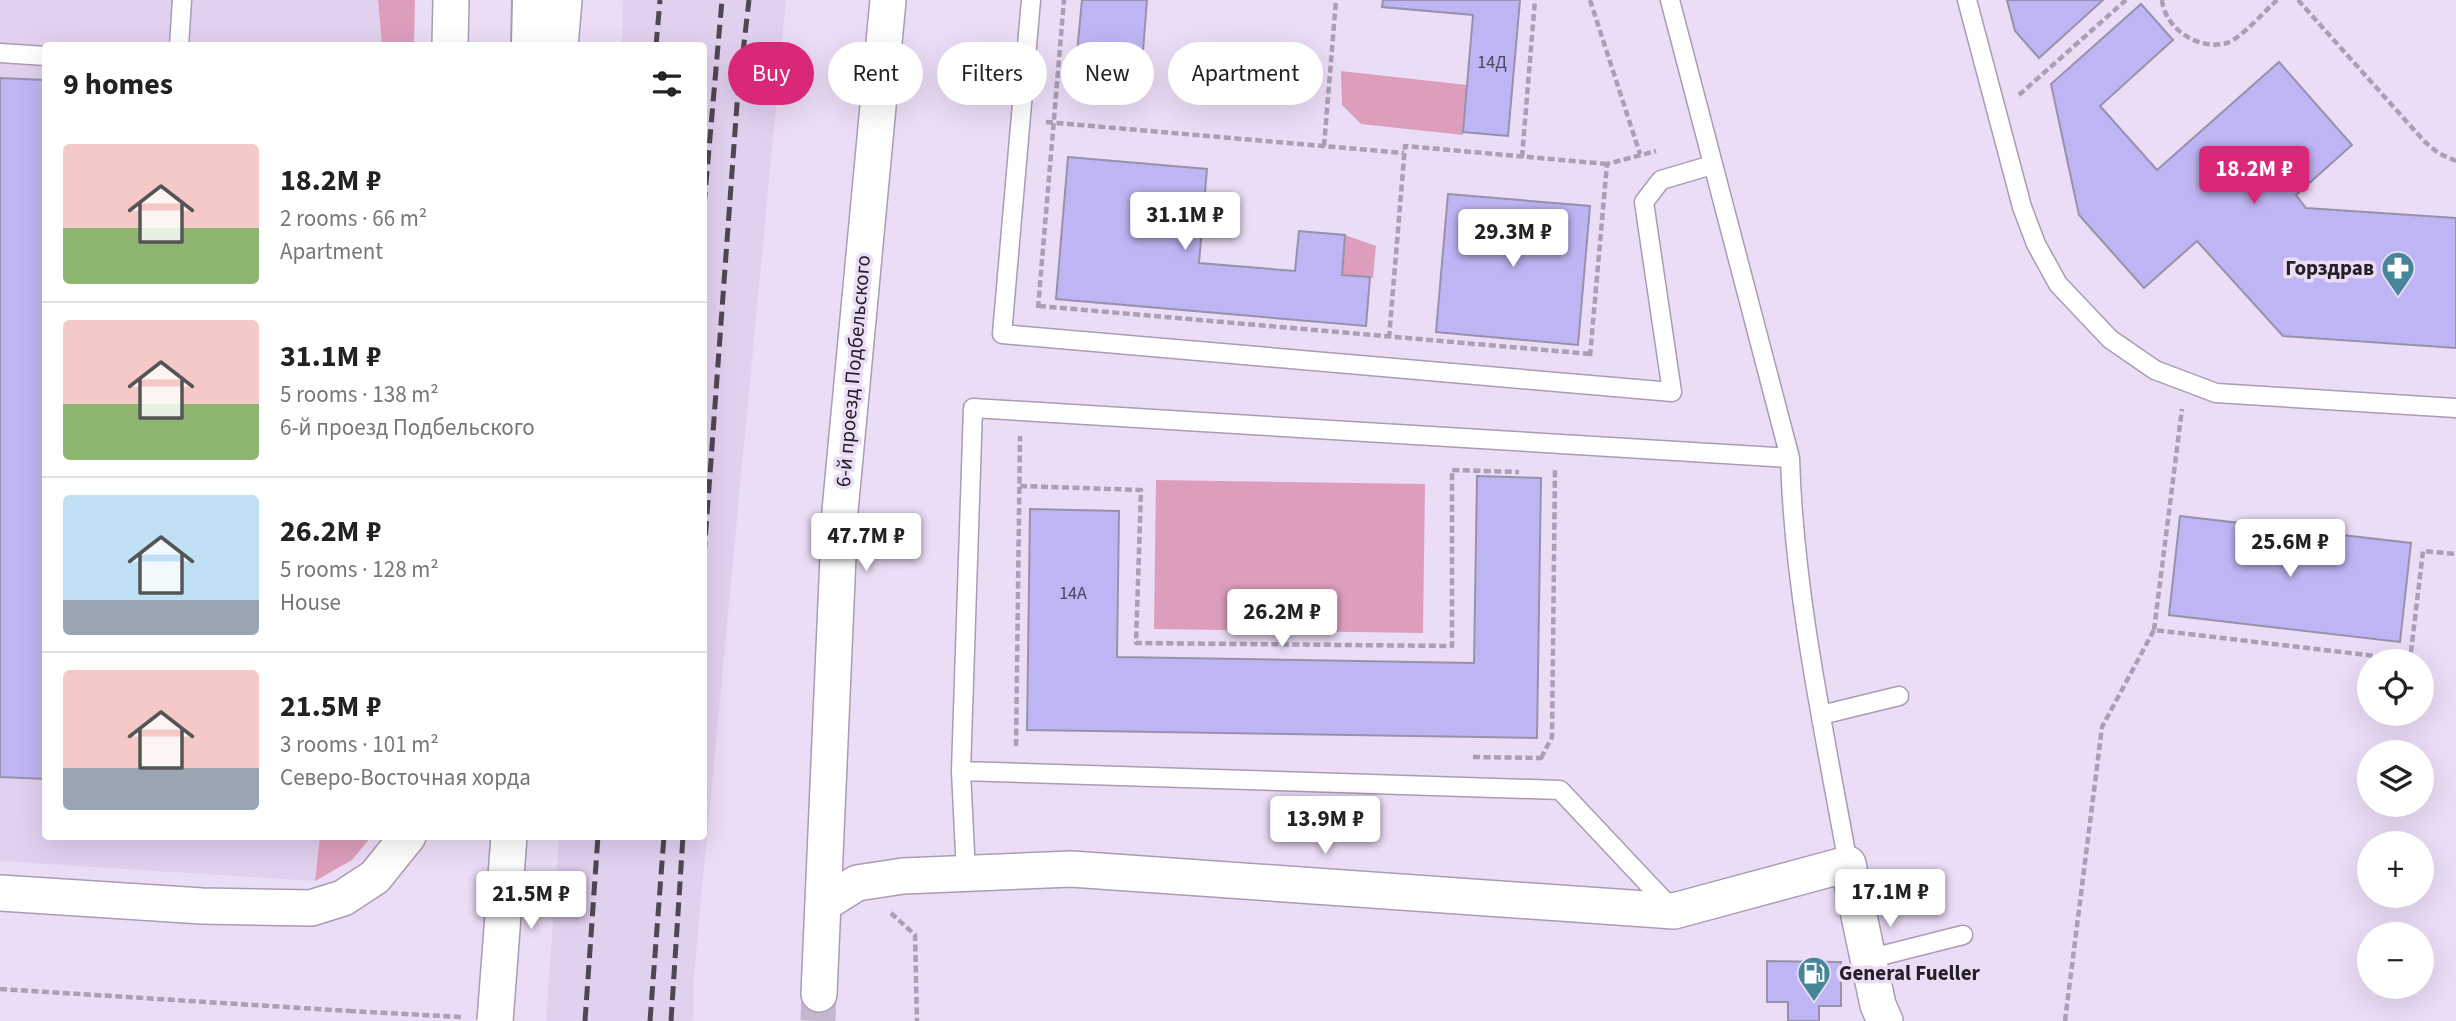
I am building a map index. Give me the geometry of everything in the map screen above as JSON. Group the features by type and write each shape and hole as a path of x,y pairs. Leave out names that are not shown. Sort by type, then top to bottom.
{"main road":[{"path":"531,0 531,42"},
{"path":"483,1020 501,840"}],"street":[{"path":"450,42 451,0"},
{"path":"560,42 565,0"},
{"name":"6-й проезд Подбельского","path":"820,994 840,511 888,0"},
{"path":"0,892 202,906 311,908 342,898 375,877 405,840"},
{"path":"483,1020 508,840"},
{"path":"825,903 857,883 903,876 1085,870 1674,911 1848,864 1878,1016"}],"lane":[{"path":"180,42 181,0"},
{"path":"1031,0 1002,334 1672,392 1644,202 1661,180 1712,165"},
{"path":"1670,0 1790,458 1792,518 1821,715 1848,864"},
{"path":"1967,0 2022,207 2048,267 2073,303 2110,339 2155,370 2216,393 2456,408"},
{"path":"0,53 42,56"},
{"path":"966,874 961,771 973,408 1790,458"},
{"path":"1821,715 1899,696"},
{"path":"961,771 1560,790 1674,911"},
{"path":"1868,959 1963,935"}],"path":[{"path":"1036,337 1065,0"},
{"path":"1324,146 1336,0"},
{"path":"1522,157 1535,0"},
{"path":"1590,0 1640,154"},
{"path":"2015,84 2018,96 2126,0"},
{"path":"2162,0 2173,26 2191,40 2210,45 2229,43 2277,0"},
{"path":"2298,0 2424,141 2438,153 2456,161"},
{"path":"1021,120 1404,153"},
{"path":"1386,367 1405,146 1607,164 1706,140"},
{"path":"1588,384 1607,164"},
{"path":"1039,306 1591,354"},
{"path":"2064,1021 2102,727 2154,630 2185,382"},
{"path":"1021,411 1016,746 1030,746"},
{"path":"1541,758 1552,737 1555,444"},
{"path":"1020,486 1141,490 1136,643 1452,646 1452,470 1529,472"},
{"path":"1542,472 1555,473"},
{"path":"2154,630 2410,660 2423,551 2456,554"},
{"path":"1472,757 1541,758"},
{"path":"1541,758 1560,790"},
{"path":"915,935 917,1021"},
{"path":"0,989 483,1020"}],"shaded area":[{"path":"0,0 378,0 382,42 42,42 42,840 320,840 315,881 0,861"},
{"path":"378,0 415,0 414,42 382,42"},
{"path":"623,0 786,0 782,42 728,42 728,105 776,105 707,836 707,42 622,42"},
{"path":"1341,71 1467,85 1463,135 1361,124 1342,105"},
{"path":"1345,235 1376,246 1373,278 1342,275"},
{"path":"1156,480 1425,484 1423,633 1154,629"},
{"path":"320,840 369,840 352,860 315,881"},
{"path":"559,840 707,840 694,974 693,1021 546,1021"}],"building":[{"path":"1082,0 1147,0 1144,42 1078,42"},
{"path":"1383,0 1520,0 1508,136 1463,132 1473,15 1382,7"},
{"path":"2007,0 2103,0 2039,58 2015,31"},
{"path":"2141,4 2173,40 2100,106 2157,170 2279,62 2352,145 2296,195 2306,208 2456,218 2456,348 2283,336 2197,241 2144,288 2079,215 2051,84"},
{"path":"0,78 42,80 42,779 0,777"},
{"path":"1068,157 1207,169 1199,263 1295,271 1299,231 1345,235 1342,275 1370,277 1366,326 1056,299"},
{"path":"1448,194 1590,206 1578,345 1436,332"},
{"path":"1477,476 1541,478 1537,738 1027,730 1030,509 1119,511 1117,657 1474,663"},
{"path":"2180,516 2411,543 2400,642 2169,615"},
{"path":"1767,961 1841,962 1841,1006 1819,1006 1819,1021 1788,1021 1788,1002 1767,1002"}],"tunnel":[{"path":"818,1021 819,994"}],"railway":[{"path":"656,42 660,0"},
{"path":"707,172 722,0"},
{"path":"707,515 737,104 749,0"},
{"path":"585,1021 598,840"},
{"path":"650,1021 664,840"},
{"path":"671,1021 683,840"}],"place":[{"name":"Горздрав","path":"2398,298"},
{"name":"General Fueller","path":"1814,1003"}]}
